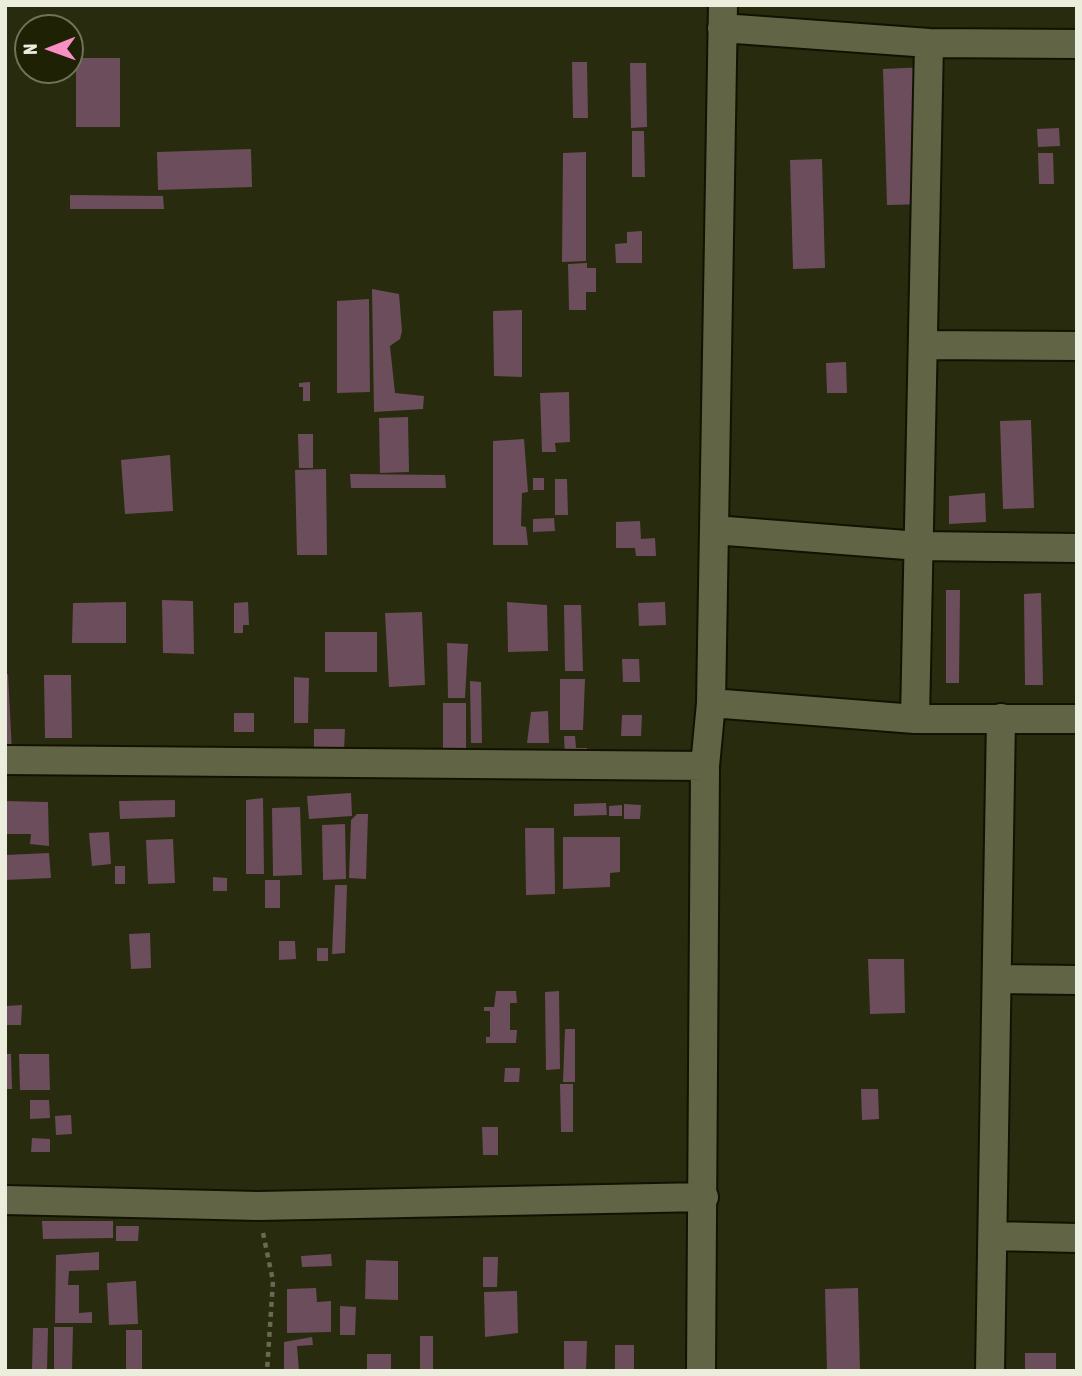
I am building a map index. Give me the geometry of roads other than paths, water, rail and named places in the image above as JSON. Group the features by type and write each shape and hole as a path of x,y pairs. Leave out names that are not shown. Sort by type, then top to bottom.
{"street":[{"path":"701,1371 705,766 711,704 723,17 929,43 1077,44"},
{"path":"915,719 929,43"},
{"path":"923,345 1077,346"},
{"path":"714,530 919,546 1077,548"},
{"path":"711,704 915,719 1077,719"},
{"path":"990,1371 1001,718"},
{"path":"5,760 705,766"},
{"path":"997,979 1077,980"},
{"path":"5,1200 258,1206 704,1196"},
{"path":"993,1236 1077,1238"}]}
